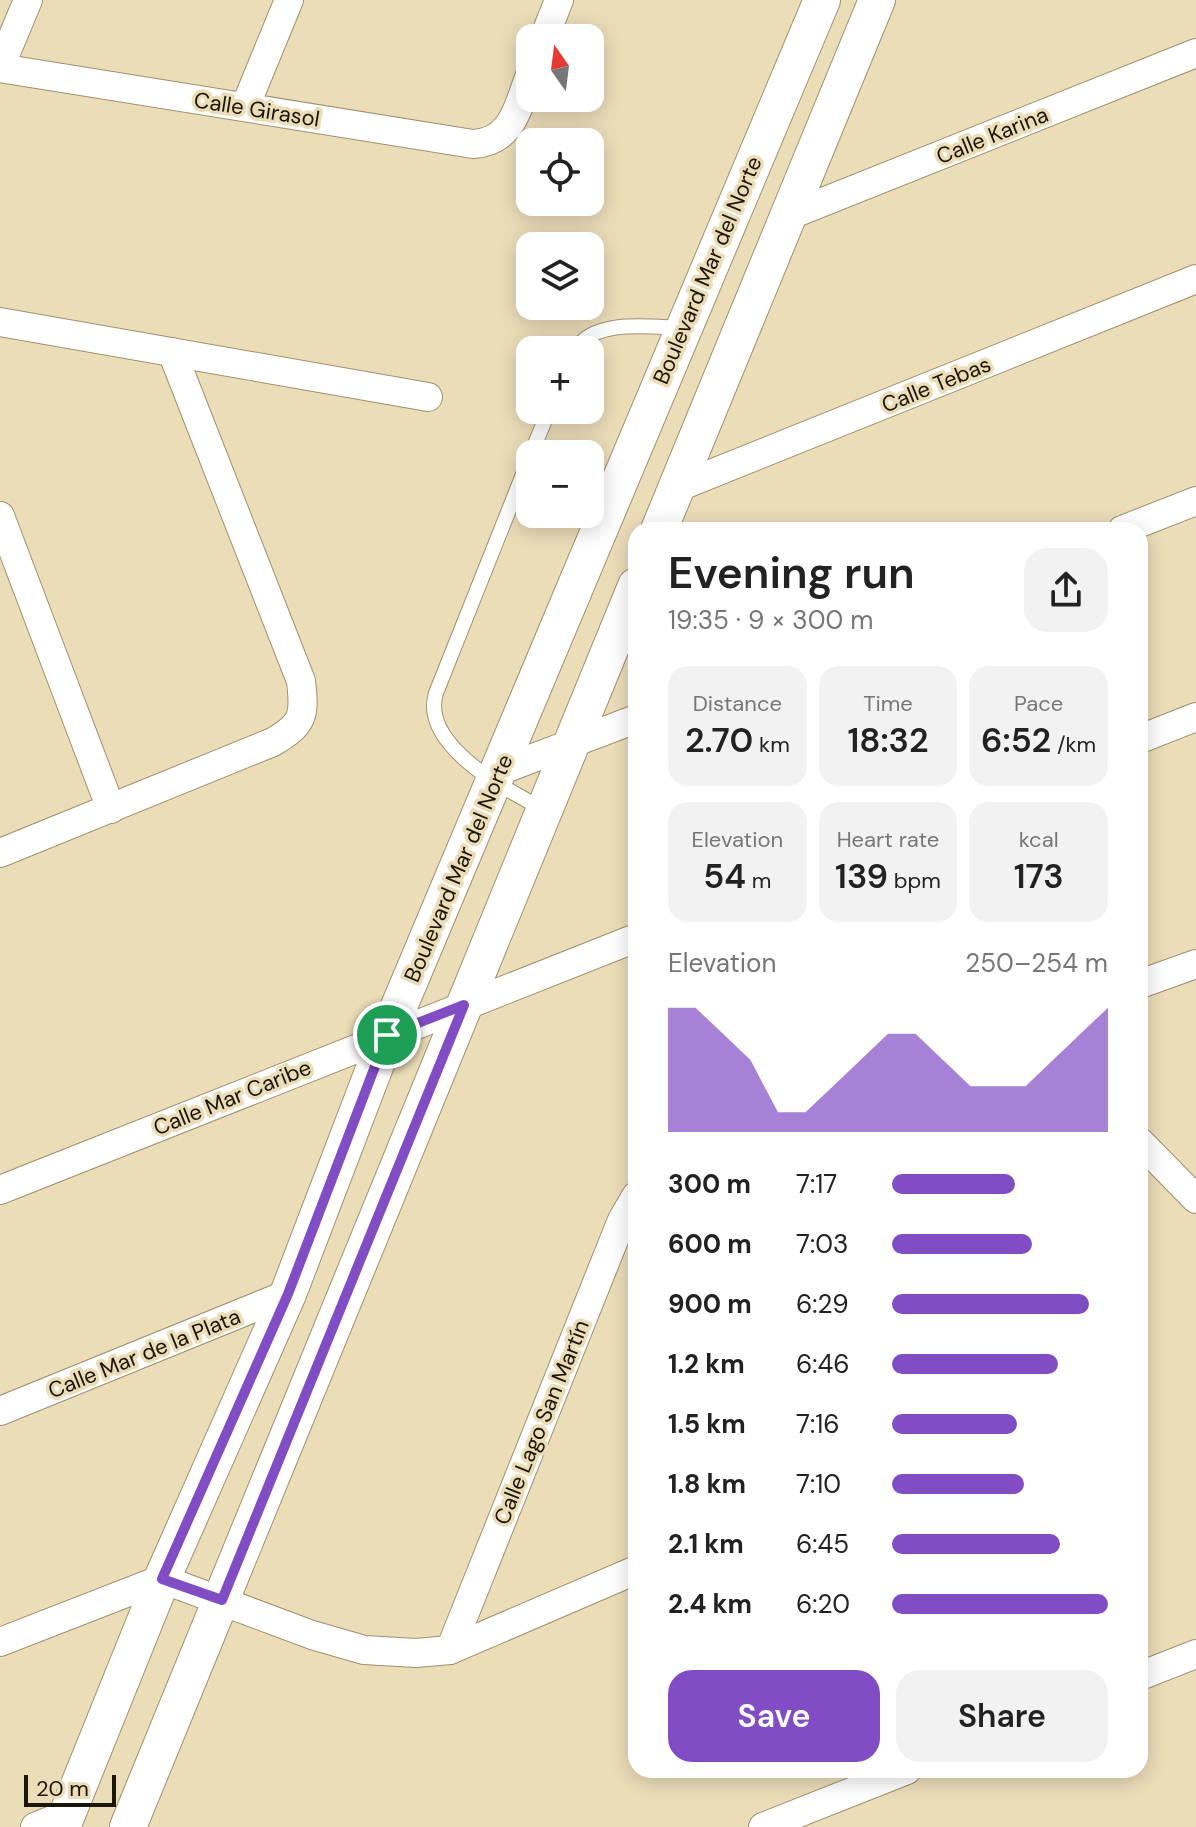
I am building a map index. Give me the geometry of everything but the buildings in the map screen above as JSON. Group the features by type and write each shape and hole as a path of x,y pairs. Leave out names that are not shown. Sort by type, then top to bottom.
{"street":[{"path":"0,68 28,0"},
{"path":"245,107 289,0"},
{"path":"550,24 559,0"},
{"name":"Boulevard Mar del Norte","path":"55,1823 288,1294 387,1035 822,0"},
{"path":"662,522 877,0"},
{"name":"Calle Karina","path":"788,216 1196,53"},
{"name":"Calle Girasol","path":"0,68 473,144 491,141 509,129 516,111"},
{"name":"Calle Tebas","path":"676,488 1196,279"},
{"path":"0,322 428,397"},
{"path":"0,853 273,742 299,722 304,708 301,681 172,352"},
{"path":"1142,522 1196,501"},
{"path":"0,516 111,809"},
{"path":"134,1825 222,1600 628,605"},
{"path":"1148,736 1196,717"},
{"path":"496,777 628,722"},
{"name":"Calle Mar Caribe","path":"0,1190 628,941"},
{"path":"1148,981 1196,964"},
{"path":"1148,1150 1196,1199"},
{"name":"Calle Lago San Martín","path":"450,1650 628,1210"},
{"name":"Calle Mar de la Plata","path":"0,1411 288,1294"},
{"path":"0,1642 162,1579 312,1635 364,1650 384,1653 450,1650 628,1573"},
{"path":"1148,1673 1196,1654"},
{"path":"763,1827 873,1778"}],"lane":[{"path":"591,336 610,329 683,328"},
{"path":"516,494 432,705 441,733 496,777 545,810"}],"route":[{"path":"464,1005 222,1600 162,1579 288,1294 387,1035 464,1005"}]}
